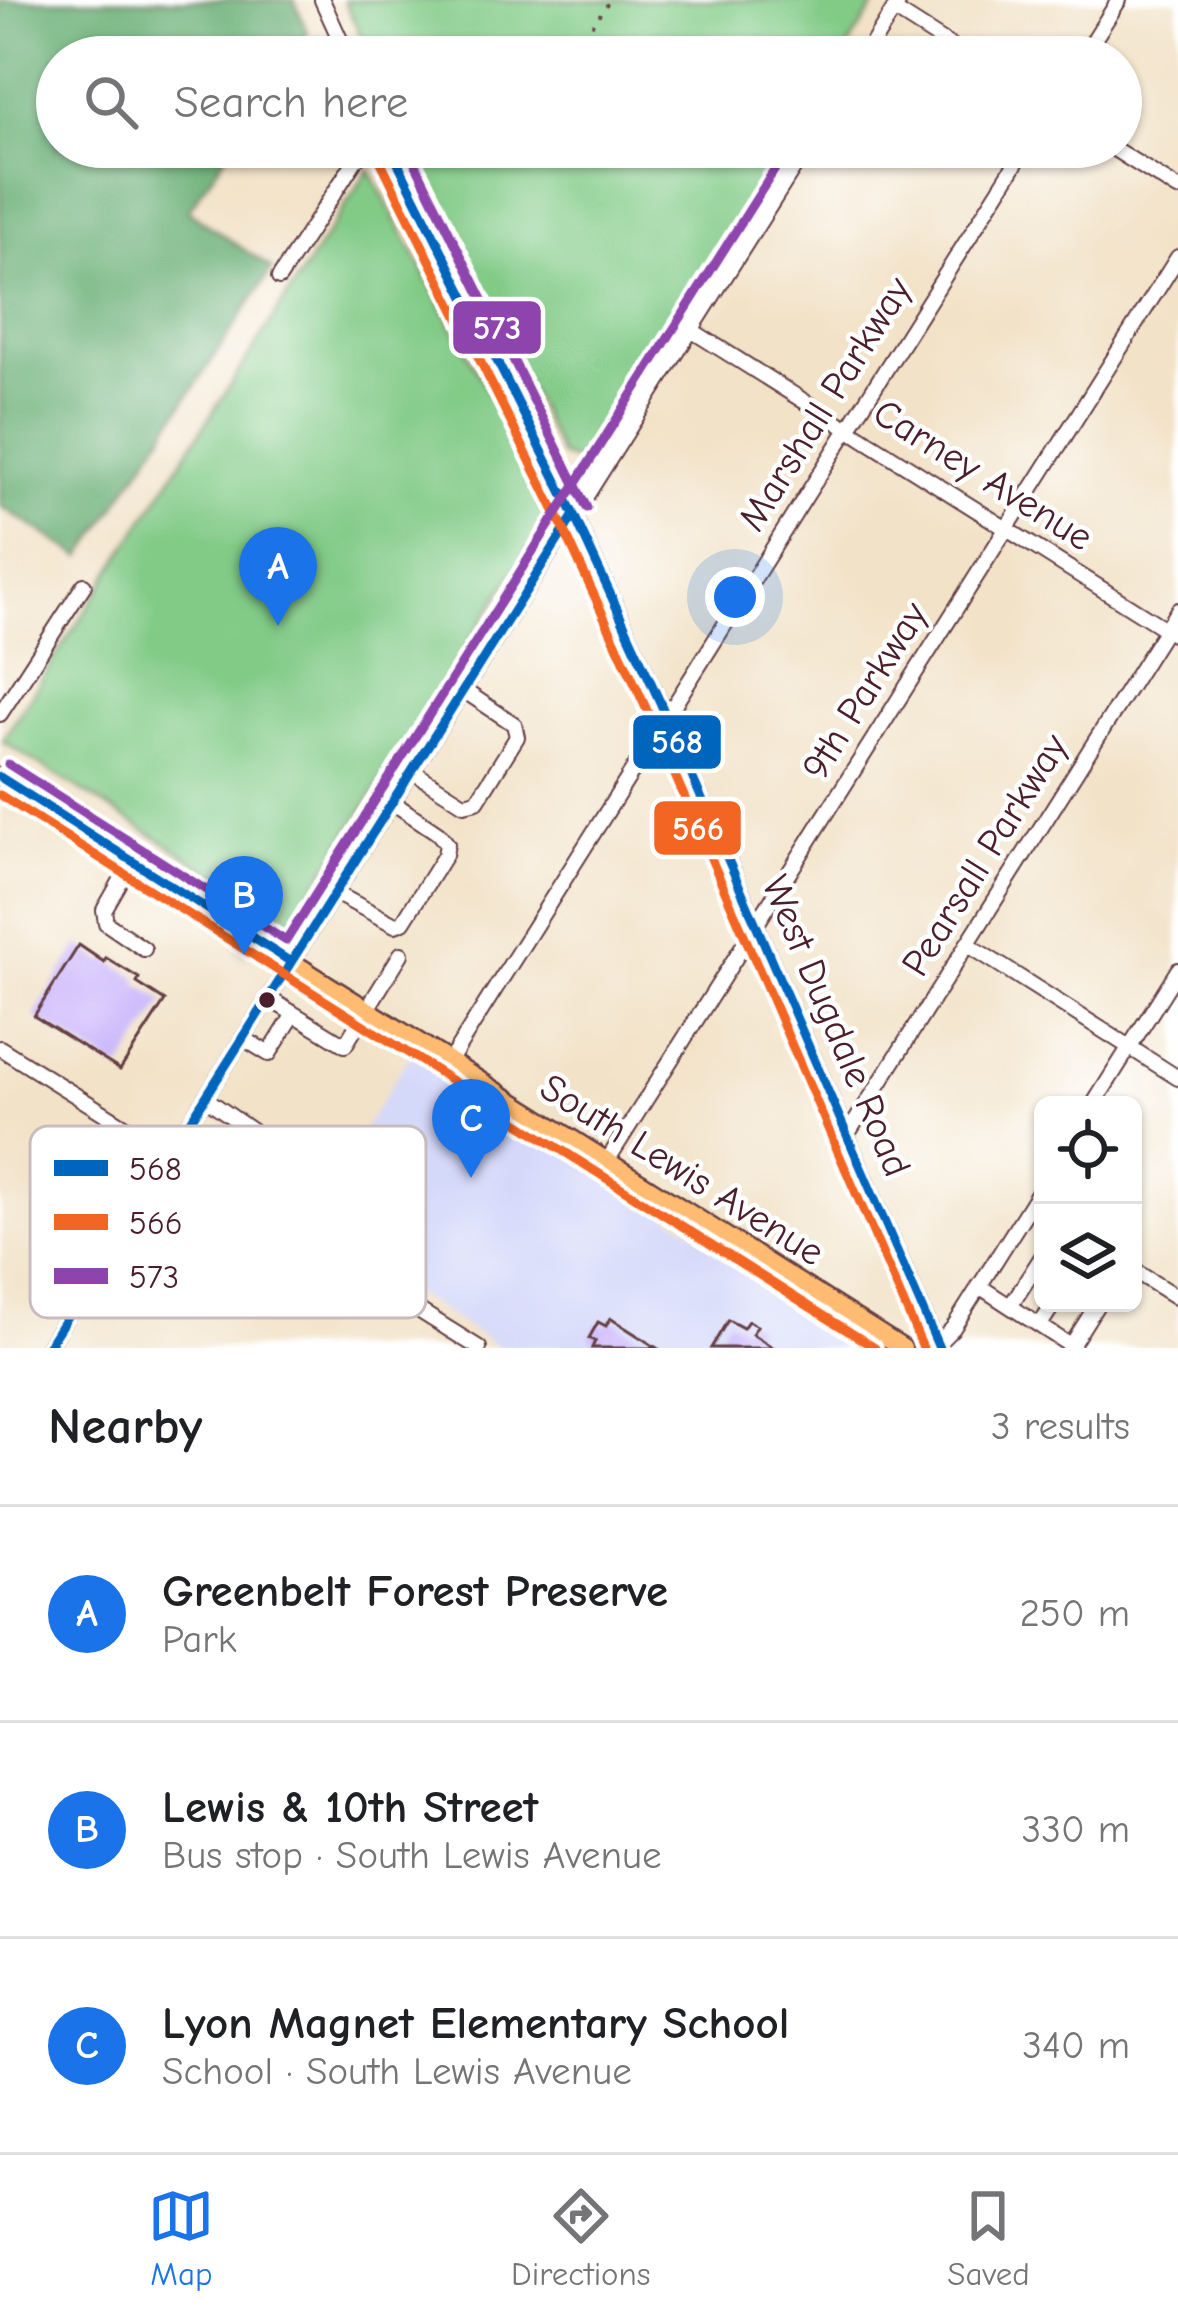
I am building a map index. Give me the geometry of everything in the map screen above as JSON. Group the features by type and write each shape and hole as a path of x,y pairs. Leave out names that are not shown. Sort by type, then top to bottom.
{"main road":[{"name":"South Lewis Avenue","path":"0,777 903,1348"}],"street":[{"path":"322,0 338,36"},
{"path":"1096,36 1119,0"},
{"path":"877,36 897,5 939,36"},
{"path":"1142,166 1178,189"},
{"path":"279,278 350,168"},
{"name":"West Dugdale Road","path":"400,168 574,515 938,1346"},
{"path":"187,1126 794,168"},
{"name":"Marshall Parkway","path":"449,1062 1013,168"},
{"name":"9th Parkway","path":"608,1162 1178,257"},
{"name":"Carney Avenue","path":"691,329 1172,634"},
{"path":"0,714 84,585"},
{"name":"Pearsall Parkway","path":"847,1135 1172,634 1178,610"},
{"path":"412,771 464,804 477,801 518,737 514,724 463,690"},
{"path":"334,893 395,925 403,922 414,905 447,844 392,802"},
{"path":"132,861 104,910 106,923 144,949"},
{"path":"967,944 1178,1078"},
{"path":"268,998 345,1045 401,954"},
{"path":"1099,1096 1178,970"},
{"path":"243,1038 269,1054 295,1014"},
{"path":"0,1048 123,1126"},
{"path":"205,1098 244,1126"},
{"path":"938,1346 1034,1214"},
{"path":"1011,1305 1034,1270"},
{"path":"1142,1276 1178,1298"},
{"path":"980,1286 1073,1347 1093,1312"},
{"path":"1040,1325 1048,1312"},
{"path":"46,1348 65,1318"},
{"path":"426,1318 468,1345"}],"path":[{"path":"584,36 610,0"}],"shaded area":[{"path":"411,1054 881,1348 501,1348 426,1301 426,1126 366,1126"}],"green space":[{"path":"0,0 294,0 308,32 305,36 36,36 36,168 217,168 188,211 272,269 82,557 0,506"},
{"path":"344,0 878,0 855,36 361,36"},
{"path":"423,168 772,168 595,449 581,463 561,456"},
{"path":"369,169 552,512 292,922 2,741"}],"building":[{"path":"79,945 139,978 137,983 165,1001 120,1070 34,1016"},
{"path":"610,1318 657,1348 592,1348 595,1341 589,1338 598,1322 606,1326"},
{"path":"728,1320 743,1328 748,1321 757,1326 752,1334 774,1348 711,1348"}],"transit line":[{"name":"566","path":"384,168 560,521 645,706 923,1348"},
{"name":"568","path":"400,168 574,515 659,700 939,1348"},
{"name":"573","path":"417,168 587,508"},
{"name":"573","path":"8,764 286,941 776,168"},
{"name":"568","path":"187,1126 574,515"},
{"name":"568","path":"0,777 291,962"},
{"name":"566","path":"0,795 875,1348"},
{"name":"568","path":"47,1348 66,1318"}],"place":[{"name":"Greenbelt Forest Preserve","path":"278,626"},
{"name":"Lewis & 10th Street","path":"244,955"},
{"name":"Lyon Magnet Elementary School","path":"471,1178"}]}
